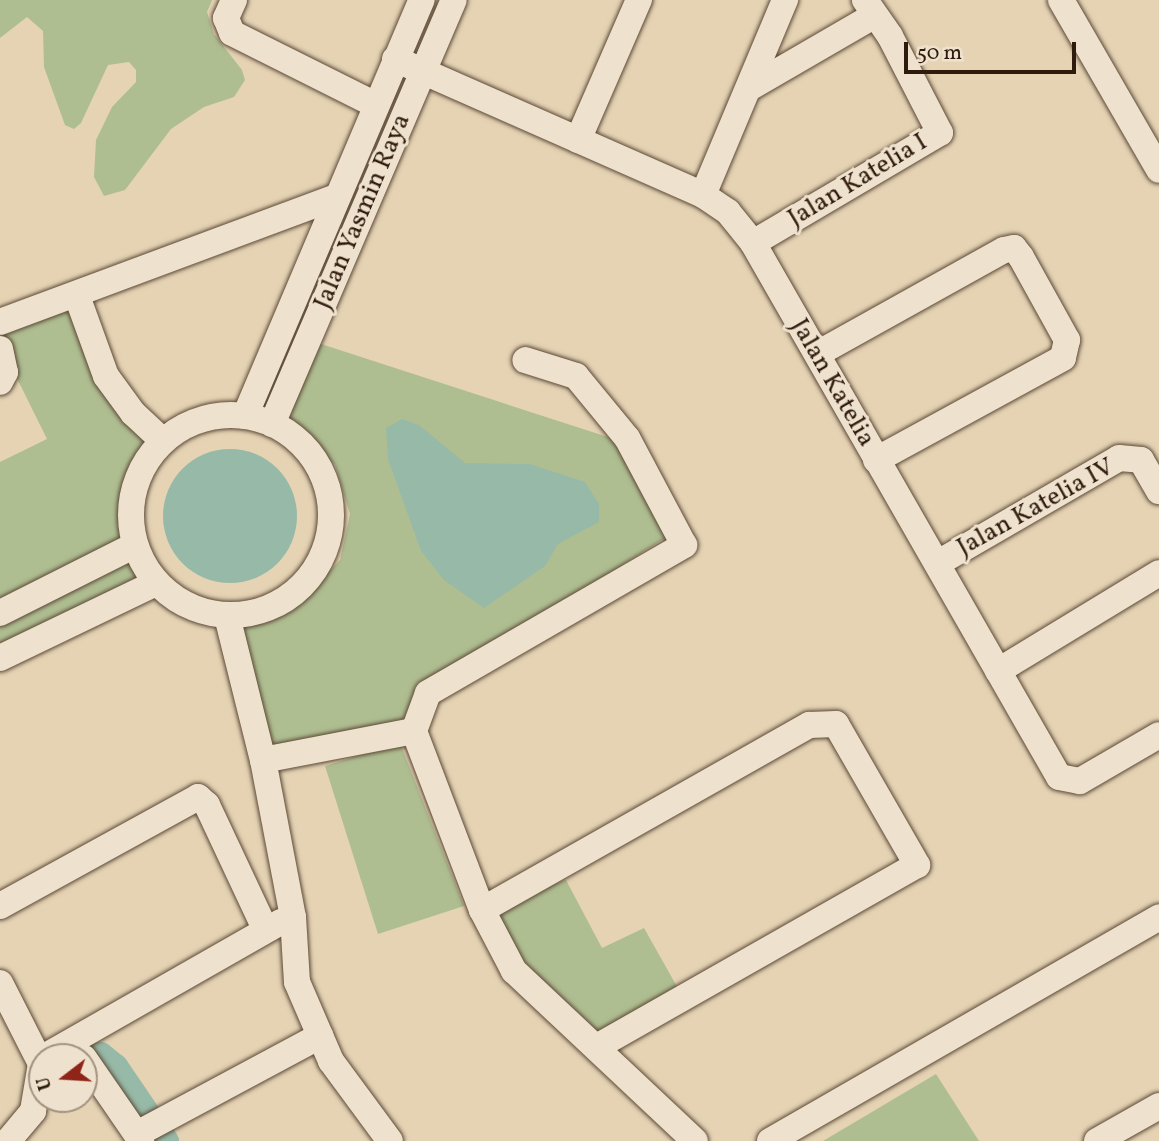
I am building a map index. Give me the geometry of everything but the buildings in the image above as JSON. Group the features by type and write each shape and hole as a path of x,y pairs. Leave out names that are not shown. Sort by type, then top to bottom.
{"street":[{"path":"234,0 226,18 232,33 374,104"},
{"name":"Jalan Yasmin Raya","path":"245,416 374,104 422,0"},
{"name":"Jalan Yasmin Raya","path":"272,424 454,0"},
{"path":"578,140 639,0"},
{"path":"703,195 751,87 785,0"},
{"path":"1062,0 1159,170"},
{"path":"751,87 870,8"},
{"name":"Jalan Katelia I","path":"753,243 940,133 870,8"},
{"name":"Jalan Katelia","path":"395,59 703,195 728,212 753,243 1059,776 1080,781 1159,735"},
{"path":"0,322 77,296 336,197"},
{"path":"817,355 1004,250 1014,248 1021,257 1067,341 1063,358 876,460"},
{"path":"77,296 106,376 133,413 163,441"},
{"path":"0,349 5,372 0,382"},
{"path":"525,360 576,376 626,438 684,545 428,693 414,731 482,909 514,971 695,1141"},
{"path":"245,416 272,424 311,455 323,477 330,527 313,573 296,592 264,610 228,616 188,606 156,583 135,545 130,522 137,480 163,441 203,418 245,416"},
{"name":"Jalan Katelia IV","path":"938,563 1119,458 1141,460 1159,491"},
{"path":"0,613 135,545"},
{"path":"998,671 1159,573"},
{"path":"0,658 156,583"},
{"path":"228,616 263,760 293,917 297,982 331,1061 390,1141"},
{"path":"482,909 809,725 836,724 916,865 597,1047"},
{"path":"263,760 414,731"},
{"path":"0,906 198,797 207,805 265,929"},
{"path":"98,1046 265,929 293,917"},
{"path":"770,1141 1159,917"},
{"path":"0,983 33,1043"},
{"path":"98,1073 147,1130 320,1036"},
{"path":"1097,1141 1159,1106"},
{"path":"8,1141 31,1113"}],"shaded area":[{"path":"0,0 212,0 207,12 214,34 242,70 245,80 234,97 204,107 171,129 125,190 104,196 94,177 96,140 112,107 136,82 136,70 129,62 108,65 81,123 74,129 65,125 44,67 43,31 27,17 0,38"},
{"path":"77,296 94,348 163,441 137,480 130,522 135,545 156,583 0,658 0,462 47,439 0,344 0,322"},
{"path":"318,343 617,440 668,536 425,691 414,731 263,760 227,616 252,614 308,595 340,560 350,514 335,465 287,418"},
{"path":"402,419 419,425 465,463 530,464 585,482 599,504 599,522 558,544 545,566 484,608 444,580 421,551 388,459 386,428"},
{"path":"230,449 255,455 277,469 291,491 297,516 291,541 277,563 255,577 230,583 205,577 183,563 169,541 163,516 169,491 183,469 205,455"},
{"path":"400,743 464,906 378,934 325,766"},
{"path":"566,880 602,948 644,928 684,999 597,1047 571,1027 482,910"},
{"path":"936,1074 979,1141 823,1141"}],"waterway":[{"path":"98,1056 101,1054 116,1066 167,1141"}]}
